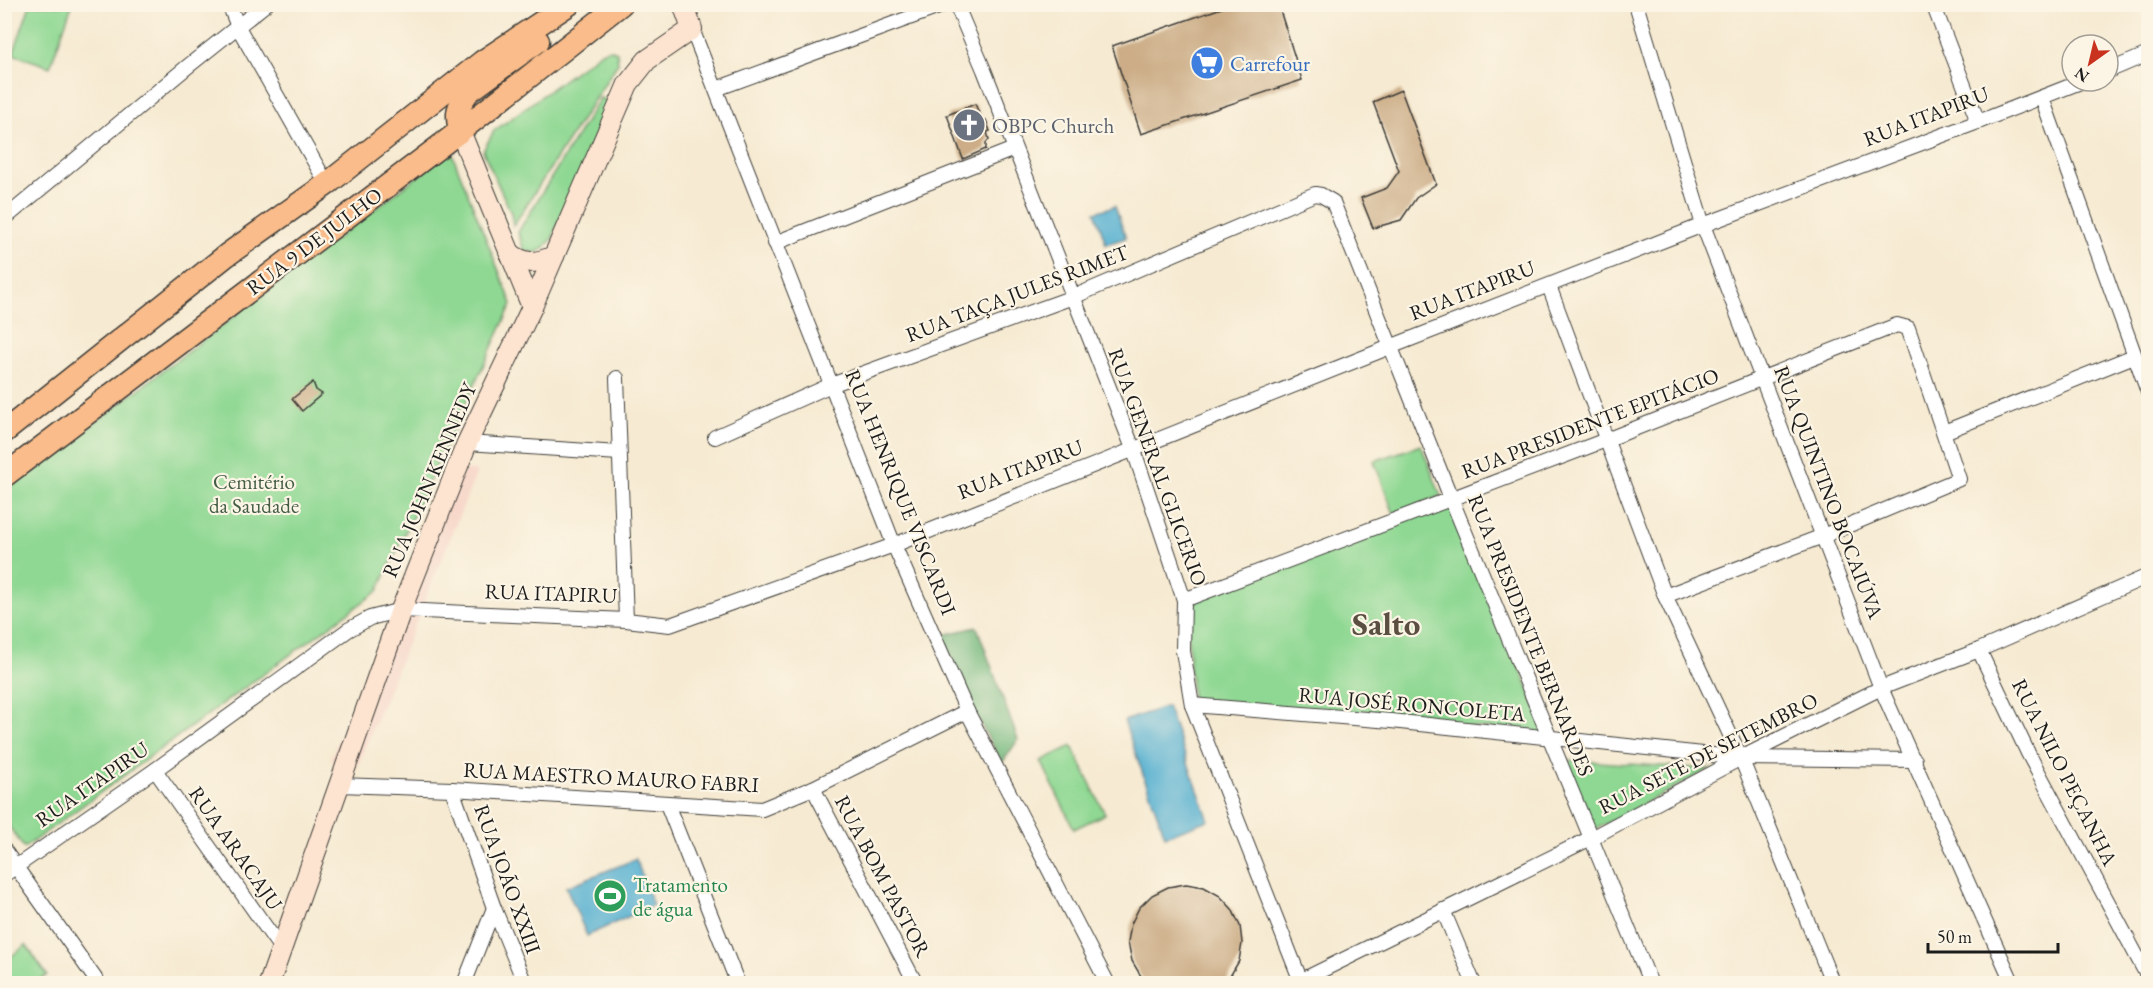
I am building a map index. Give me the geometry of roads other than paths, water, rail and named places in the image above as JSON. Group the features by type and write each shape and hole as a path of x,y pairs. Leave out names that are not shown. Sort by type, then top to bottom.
{"main road":[{"name":"RUA 9 DE JULHO","path":"4,476 460,131 621,4"},
{"name":"RUA 9 DE JULHO","path":"4,432 227,255 327,184 482,62 562,8"},
{"path":"460,131 457,115 460,103 468,92 537,43 562,8"}],"street":[{"path":"229,4 238,27 327,184"},
{"path":"4,219 266,4"},
{"name":"RUA HENRIQUE VISCARDI","path":"683,4 894,545 967,711 1108,984"},
{"path":"716,89 947,4"},
{"name":"RUA GENERAL GLICERIO","path":"956,4 1134,451 1184,600 1183,651 1192,705 1299,982"},
{"name":"RUA QUINTINO BOCAIÚVA","path":"1636,4 1702,225 1764,380 1881,688 2013,984"},
{"path":"1933,4 1978,122"},
{"name":"RUA JOHN KENNEDY","path":"270,984 400,610 467,443 532,307 628,84 647,60 692,29"},
{"path":"2120,66 2148,54"},
{"name":"RUA ITAPIRU","path":"4,875 155,770 348,630 369,618 400,610 626,620 670,626 894,545 1702,225 2060,91"},
{"path":"2042,98 2148,392"},
{"path":"460,131 532,307"},
{"path":"775,243 1014,149"},
{"name":"RUA TAÇA JULES RIMET","path":"715,437 831,384 1073,297 1315,194 1333,202"},
{"name":"RUA PRESIDENTE BERNARDES","path":"1333,202 1451,498 1651,984"},
{"path":"509,252 518,260 526,263 538,263 554,256"},
{"path":"1549,286 1665,596 1741,758 1833,984"},
{"name":"RUA PRESIDENTE EPITÁCIO","path":"1184,600 1764,380 1897,325 1908,328 1944,432"},
{"path":"1665,596 1823,536 1959,479 1944,432 2134,356"},
{"path":"616,378 626,620"},
{"path":"467,443 619,453"},
{"name":"RUA SETE DE SETEMBRO","path":"1299,982 1591,837 1881,688 1979,650 2148,576"},
{"name":"RUA NILO PEÇANHA","path":"1979,650 2028,753 2148,977"},
{"name":"RUA JOSÉ RONCOLETA","path":"1192,705 1391,721 1741,758 1915,760"},
{"name":"RUA MAESTRO MAURO FABRI","path":"339,785 452,789 762,809 813,788 967,711"},
{"name":"RUA ARACAJU","path":"155,770 282,950"},
{"name":"RUA BOM PASTOR","path":"813,788 916,984"},
{"name":"RUA JOÃO XXIII","path":"452,789 494,908 525,984"},
{"path":"667,804 738,984"},
{"path":"4,850 99,984"},
{"path":"464,984 494,908"},
{"path":"1443,910 1474,984"}],"water":[{"path":"1115,206 1126,238 1106,244 1095,212"},
{"path":"1167,706 1209,820 1165,836 1124,721"},
{"name":"Tratamento de água","path":"636,859 653,905 587,936 566,887"}],"place":[{"name":"Carrefour","path":"1207,63"},
{"name":"OBPC Church","path":"969,125"},
{"name":"Tratamento de água","path":"610,896"}],"district":[{"name":"Salto","path":"1386,623"}],"park label":[{"name":"Cemitério da Saudade","path":"254,493"}]}
